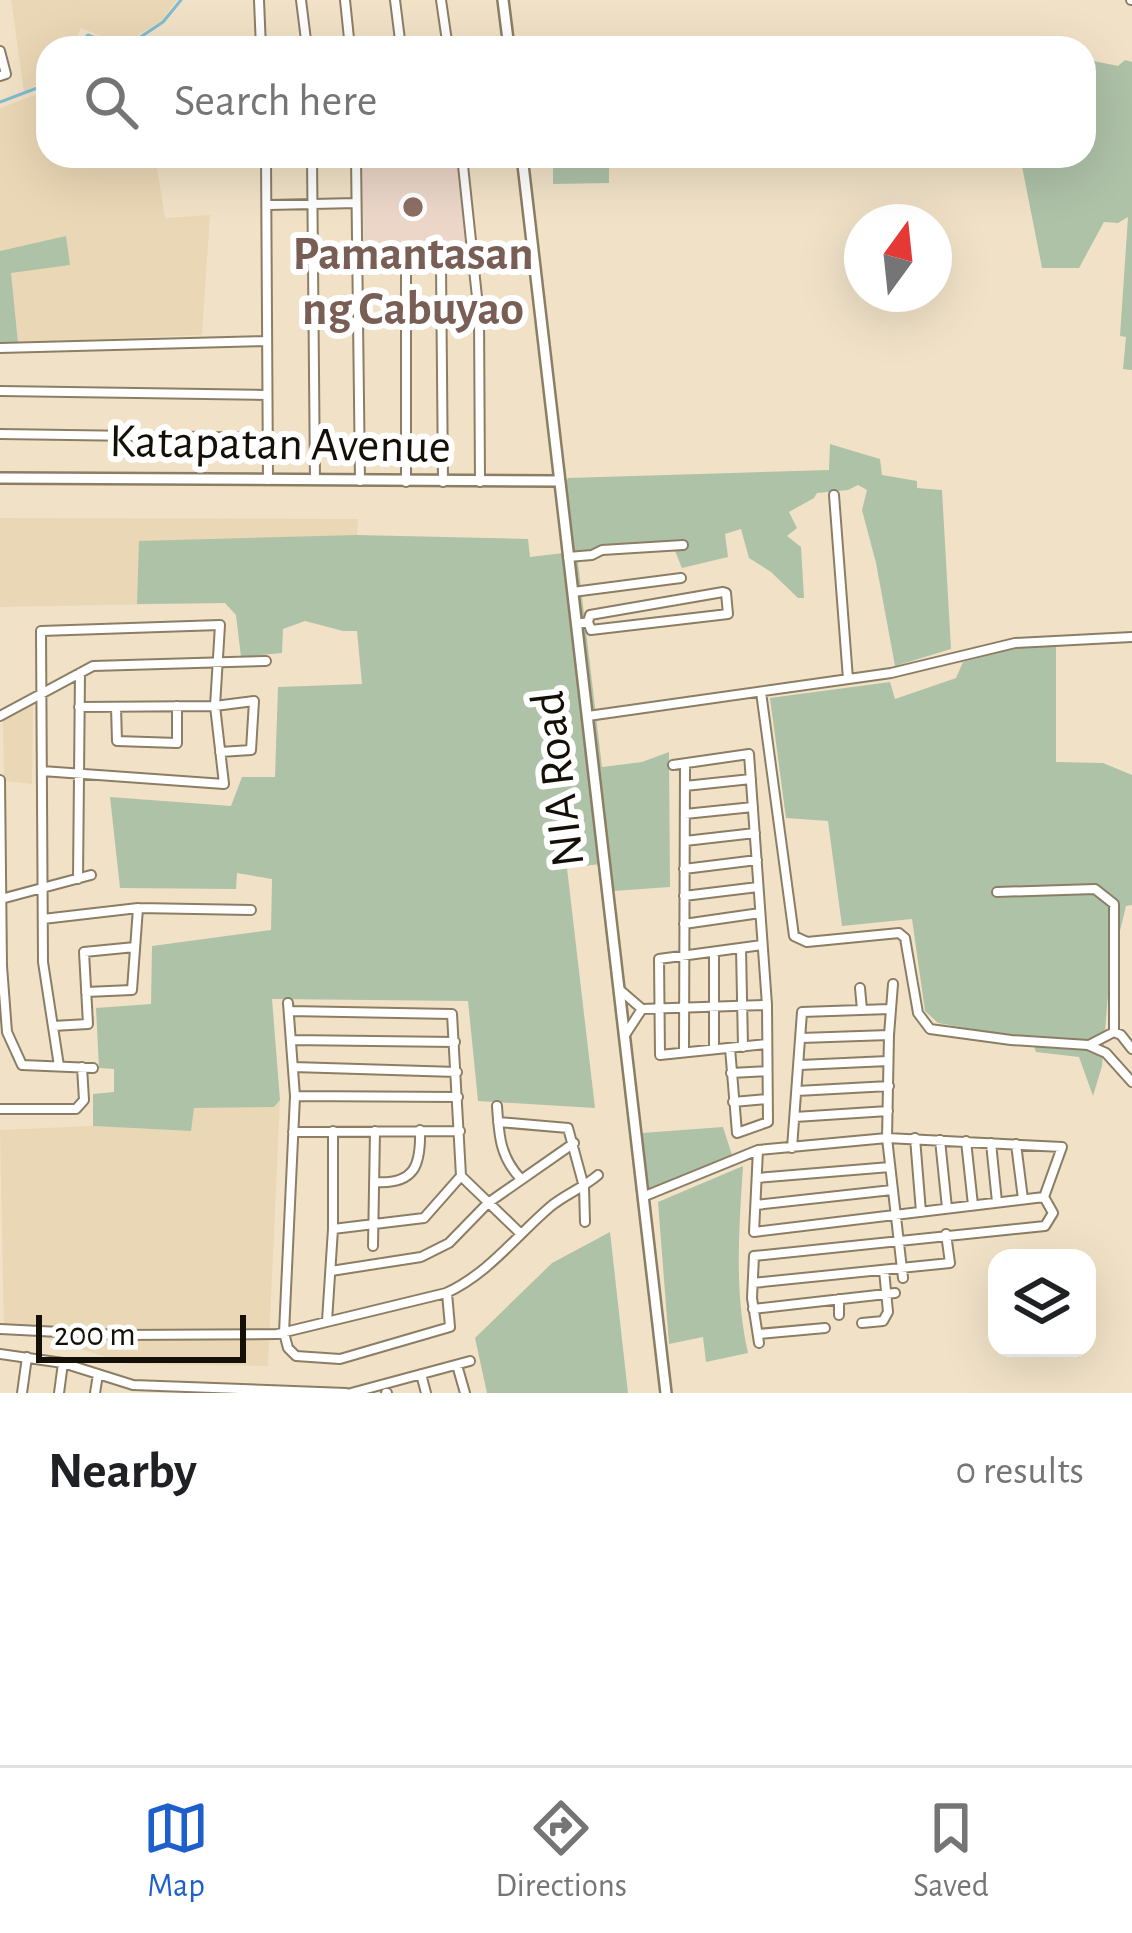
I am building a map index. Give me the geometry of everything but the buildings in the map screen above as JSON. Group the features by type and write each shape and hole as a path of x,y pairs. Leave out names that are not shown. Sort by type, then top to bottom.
{"street":[{"path":"259,0 260,36"},
{"path":"301,0 306,36"},
{"path":"345,0 349,36"},
{"path":"395,0 400,36"},
{"path":"441,0 446,36"},
{"path":"503,0 508,36"},
{"path":"0,52 6,74 0,76"},
{"path":"266,168 268,480"},
{"path":"312,168 315,480"},
{"path":"356,168 361,481"},
{"path":"463,168 479,316 480,482"},
{"name":"NIA Road","path":"523,168 568,557 582,623 588,716 666,1393"},
{"path":"268,205 356,203"},
{"path":"357,265 473,266"},
{"path":"406,265 406,482"},
{"path":"441,265 442,482"},
{"path":"0,348 267,341"},
{"path":"0,391 267,395"},
{"path":"0,434 267,438"},
{"name":"Katapatan Avenue","path":"0,478 559,481"},
{"path":"834,495 848,679"},
{"path":"568,557 683,545"},
{"path":"573,592 681,578"},
{"path":"725,592 730,611 591,630 582,623 589,616 725,592"},
{"path":"652,606 654,622"},
{"path":"42,772 224,784 215,706 220,625 41,632 43,962 58,1066"},
{"path":"588,716 891,673 1015,643 1132,637"},
{"path":"0,716 94,666 266,662"},
{"path":"78,879 80,673"},
{"path":"761,692 794,936 807,942 899,933 905,938 918,1013 932,1030 1088,1045 1106,1053 1132,1082"},
{"path":"79,706 215,706 254,701 251,750 220,752"},
{"path":"116,706 117,741 177,743 177,706"},
{"path":"673,765 749,754 766,1005 768,1122 737,1133 730,1048"},
{"path":"684,1051 685,764"},
{"path":"685,787 751,779"},
{"path":"0,780 4,1034 22,1065 87,1067 84,1100 76,1108 0,1109"},
{"path":"685,814 753,806"},
{"path":"685,841 755,833"},
{"path":"684,869 757,860"},
{"path":"0,899 92,875"},
{"path":"684,896 758,887"},
{"path":"997,892 1095,890 1114,904 1114,1031"},
{"path":"43,919 138,908 251,910"},
{"path":"86,992 132,990 138,908"},
{"path":"684,924 760,914"},
{"path":"762,945 659,959 660,1055 767,1044"},
{"path":"52,1026 88,1024 84,952 135,947"},
{"path":"741,948 743,1047"},
{"path":"713,953 714,1049"},
{"path":"892,984 887,1138 902,1273"},
{"path":"860,988 862,1010"},
{"path":"620,990 642,1009 766,1005"},
{"path":"333,1229 424,1218 461,1175 452,1014 289,1007 295,1096 284,1334 296,1356 340,1359 450,1327 446,1293"},
{"path":"625,1035 642,1009"},
{"path":"793,1148 802,1012 890,1009"},
{"path":"1088,1045 1114,1031"},
{"path":"1114,1031 1132,1049"},
{"path":"801,1038 889,1035"},
{"path":"291,1040 455,1042"},
{"path":"800,1065 888,1061"},
{"path":"293,1067 457,1072"},
{"path":"731,1073 767,1071"},
{"path":"797,1091 889,1086"},
{"path":"295,1096 458,1097"},
{"path":"733,1102 767,1099"},
{"path":"497,1106 500,1148 520,1178"},
{"path":"794,1117 888,1111"},
{"path":"498,1122 568,1128 584,1187 585,1222"},
{"path":"374,1182 409,1177 420,1159 420,1130"},
{"path":"327,1322 333,1131"},
{"path":"373,1246 375,1131"},
{"path":"293,1132 460,1131"},
{"path":"645,1196 758,1150 887,1138 1061,1147 1044,1196 1053,1213 1045,1226 754,1256 758,1338 825,1328"},
{"path":"915,1138 921,1212"},
{"path":"940,1140 947,1208"},
{"path":"331,1271 421,1257 449,1243 488,1203 574,1142"},
{"path":"966,1142 973,1205"},
{"path":"991,1143 998,1202"},
{"path":"1016,1144 1023,1199"},
{"path":"758,1150 754,1232 1044,1196"},
{"path":"757,1178 890,1167"},
{"path":"461,1175 521,1234"},
{"path":"0,1330 284,1334 446,1293 469,1282 554,1203 598,1175"},
{"path":"756,1205 892,1190"},
{"path":"753,1283 884,1270 902,1273 950,1263 946,1234"},
{"path":"862,1323 884,1321 888,1312 891,1293 884,1270"},
{"path":"753,1309 891,1293"},
{"path":"839,1299 839,1315"},
{"path":"0,1354 63,1363 132,1389 349,1393 386,1390 470,1361"},
{"path":"22,1393 27,1358"},
{"path":"59,1393 63,1363"},
{"path":"457,1365 466,1393"},
{"path":"95,1393 98,1374"},
{"path":"421,1375 426,1393"}],"shaded area":[{"path":"11,0 177,0 161,21 137,36 100,36 81,28 77,36 36,36 36,85 24,92"},
{"path":"35,95 36,168 157,168 165,218 210,215 202,335 0,343 0,108"},
{"name":"Pamantasan ng Cabuyao","path":"362,168 458,168 468,260 364,258"},
{"path":"0,518 358,519 354,593 225,603 0,607"},
{"path":"33,705 32,784 4,781 3,721"},
{"path":"280,1100 268,1366 128,1364 39,1336 4,1334 0,1130 93,1126 190,1131 193,1108 274,1107"}],"green space":[{"path":"1125,60 1132,62 1132,370 1123,369 1126,337 1120,336 1128,217 1118,223 1104,222 1079,268 1042,268 1022,168 1096,168 1096,61 1118,66"},
{"path":"553,168 609,168 609,183 553,184"},
{"path":"66,236 70,265 11,273 18,343 0,343 0,251"},
{"path":"830,444 880,459 882,475 917,481 917,488 942,490 951,649 895,666 862,510 867,490 858,485 817,493 789,512 797,528 787,536 801,547 804,598 749,558 741,529 725,534 728,557 682,568 673,546 577,554 602,767 642,762 669,752 670,887 613,891 609,863 567,868 595,1108 478,1101 468,1001 272,999 280,1100 274,1107 194,1108 191,1131 93,1126 93,1094 114,1092 114,1069 99,1068 96,1008 151,1004 152,946 271,930 272,879 237,873 236,889 120,888 110,797 231,806 242,777 275,777 278,687 362,684 357,631 305,621 283,629 282,653 241,657 236,615 225,603 137,604 139,541 357,535 528,539 530,557 572,552 564,486 568,478 829,470"},
{"path":"1031,643 1056,645 1056,762 1103,763 1132,775 1132,905 1126,906 1112,964 1117,993 1108,995 1102,1066 1093,1096 1079,1057 1036,1052 1032,1040 938,1023 925,1011 912,919 842,926 828,821 786,818 770,698 890,682 895,699 956,678 963,662"},
{"path":"723,1127 732,1155 647,1191 642,1133"},
{"path":"743,1166 739,1283 748,1353 706,1362 703,1337 669,1344 658,1202"},
{"path":"610,1232 628,1393 487,1393 475,1338 552,1263"}],"waterway":[{"path":"142,36 163,22 181,0"},
{"path":"87,36 90,36"},
{"path":"0,102 36,88"},
{"path":"582,717 661,1393"}],"place":[{"name":"Pamantasan ng Cabuyao","path":"413,207"}]}
